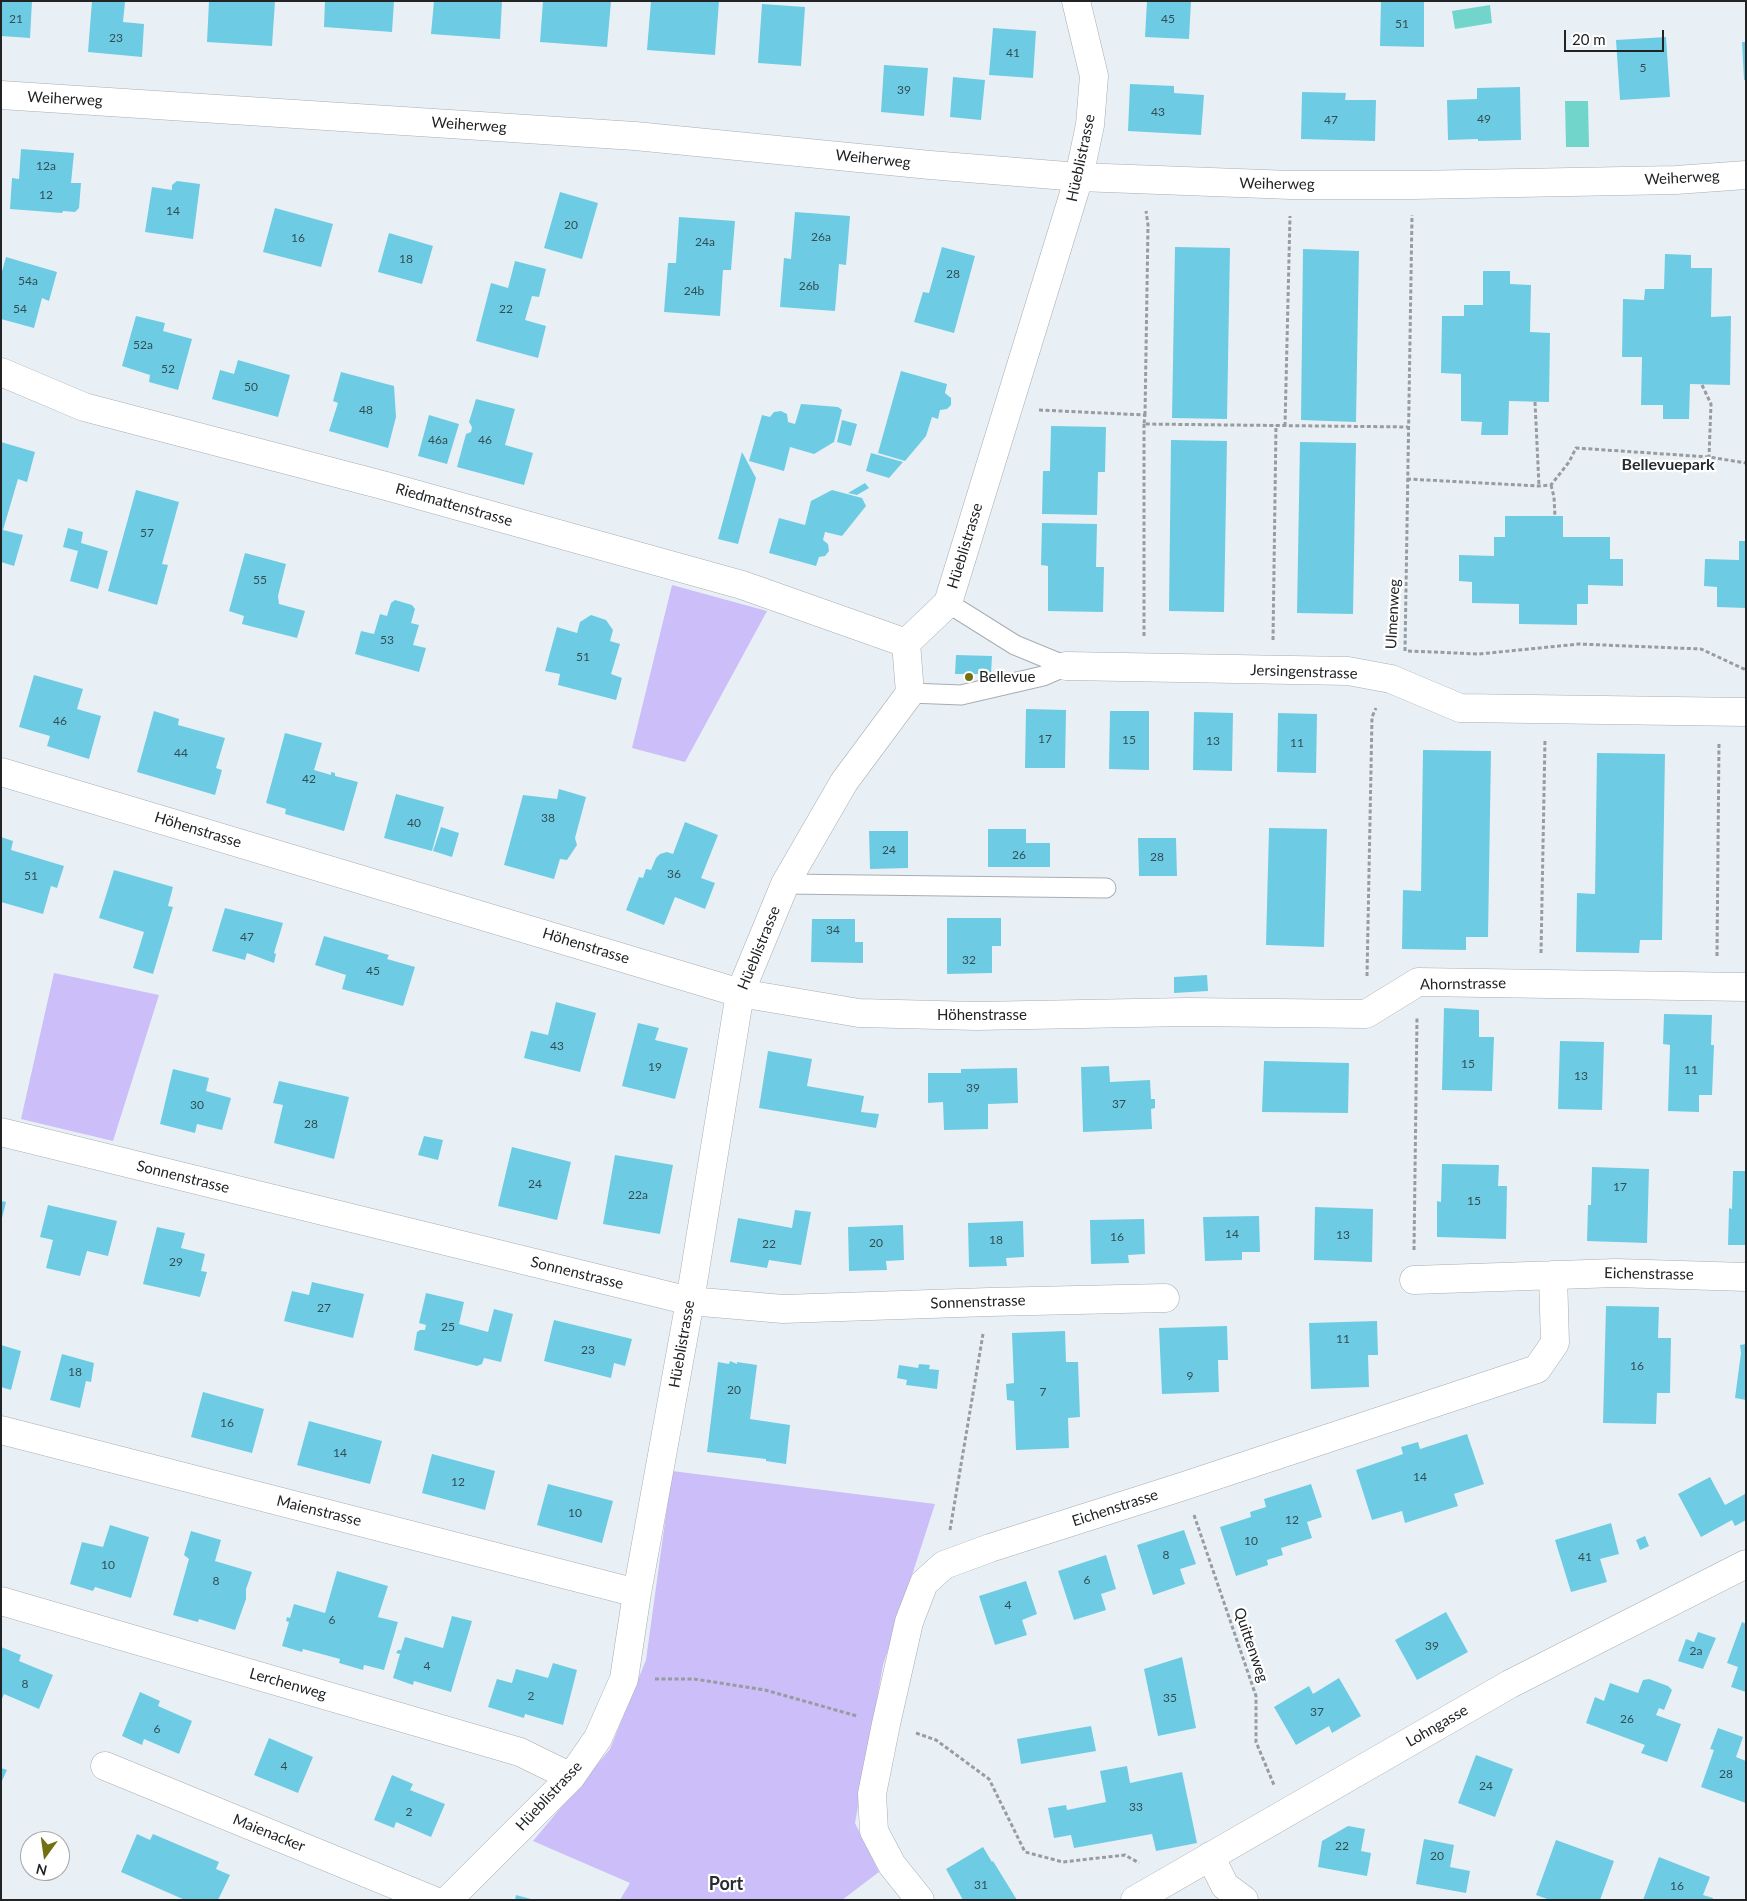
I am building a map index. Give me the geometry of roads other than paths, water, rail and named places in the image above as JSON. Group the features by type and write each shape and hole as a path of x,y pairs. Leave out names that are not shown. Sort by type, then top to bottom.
{"street":[{"name":"Hüeblistrasse","path":"906,643 948,603 1080,178 1090,126 1094,76 1076,1"},
{"name":"Weiherweg","path":"1,96 635,136 1080,178 1290,185 1413,185 1676,180 1746,175"},
{"name":"Riedmattenstrasse","path":"1,372 84,407 386,486 742,585 906,643"},
{"path":"906,643 910,693"},
{"name":"Jersingenstrasse","path":"1066,666 1348,671 1391,679 1460,708 1746,712"},
{"name":"Hüeblistrasse","path":"448,1900 570,1777 598,1738 624,1679 637,1593 690,1301 740,993 785,884 844,782 910,693"},
{"name":"Höhenstrasse","path":"1,772 740,993 859,1013 977,1016 1187,1012"},
{"name":"Ahornstrasse","path":"1187,1012 1366,1014 1418,982 1746,987"},
{"name":"Sonnenstrasse","path":"1,1132 690,1301 783,1308 1165,1298"},
{"name":"Eichenstrasse","path":"1414,1280 1616,1273 1746,1277"},
{"name":"Eichenstrasse","path":"920,1900 892,1865 874,1831 872,1794 909,1622 924,1583 944,1565 990,1548 1537,1369 1555,1342 1553,1275"},
{"name":"Maienstrasse","path":"1,1430 637,1593"},
{"name":"Lohngasse","path":"1135,1900 1510,1684 1746,1564"},
{"name":"Lerchenweg","path":"1,1601 520,1752 570,1777"},
{"name":"Maienacker","path":"105,1766 432,1900"},
{"path":"1210,1856 1225,1886 1244,1900"}],"lane":[{"path":"948,603 1015,646 1066,666"},
{"path":"910,693 961,695 1042,676 1066,666"},
{"path":"785,884 1106,888"}],"place":[{"name":"Bellevue","path":"969,677"}],"district":[{"name":"Bellevuepark","path":"1668,465"},
{"name":"Port","path":"726,1884"}]}
